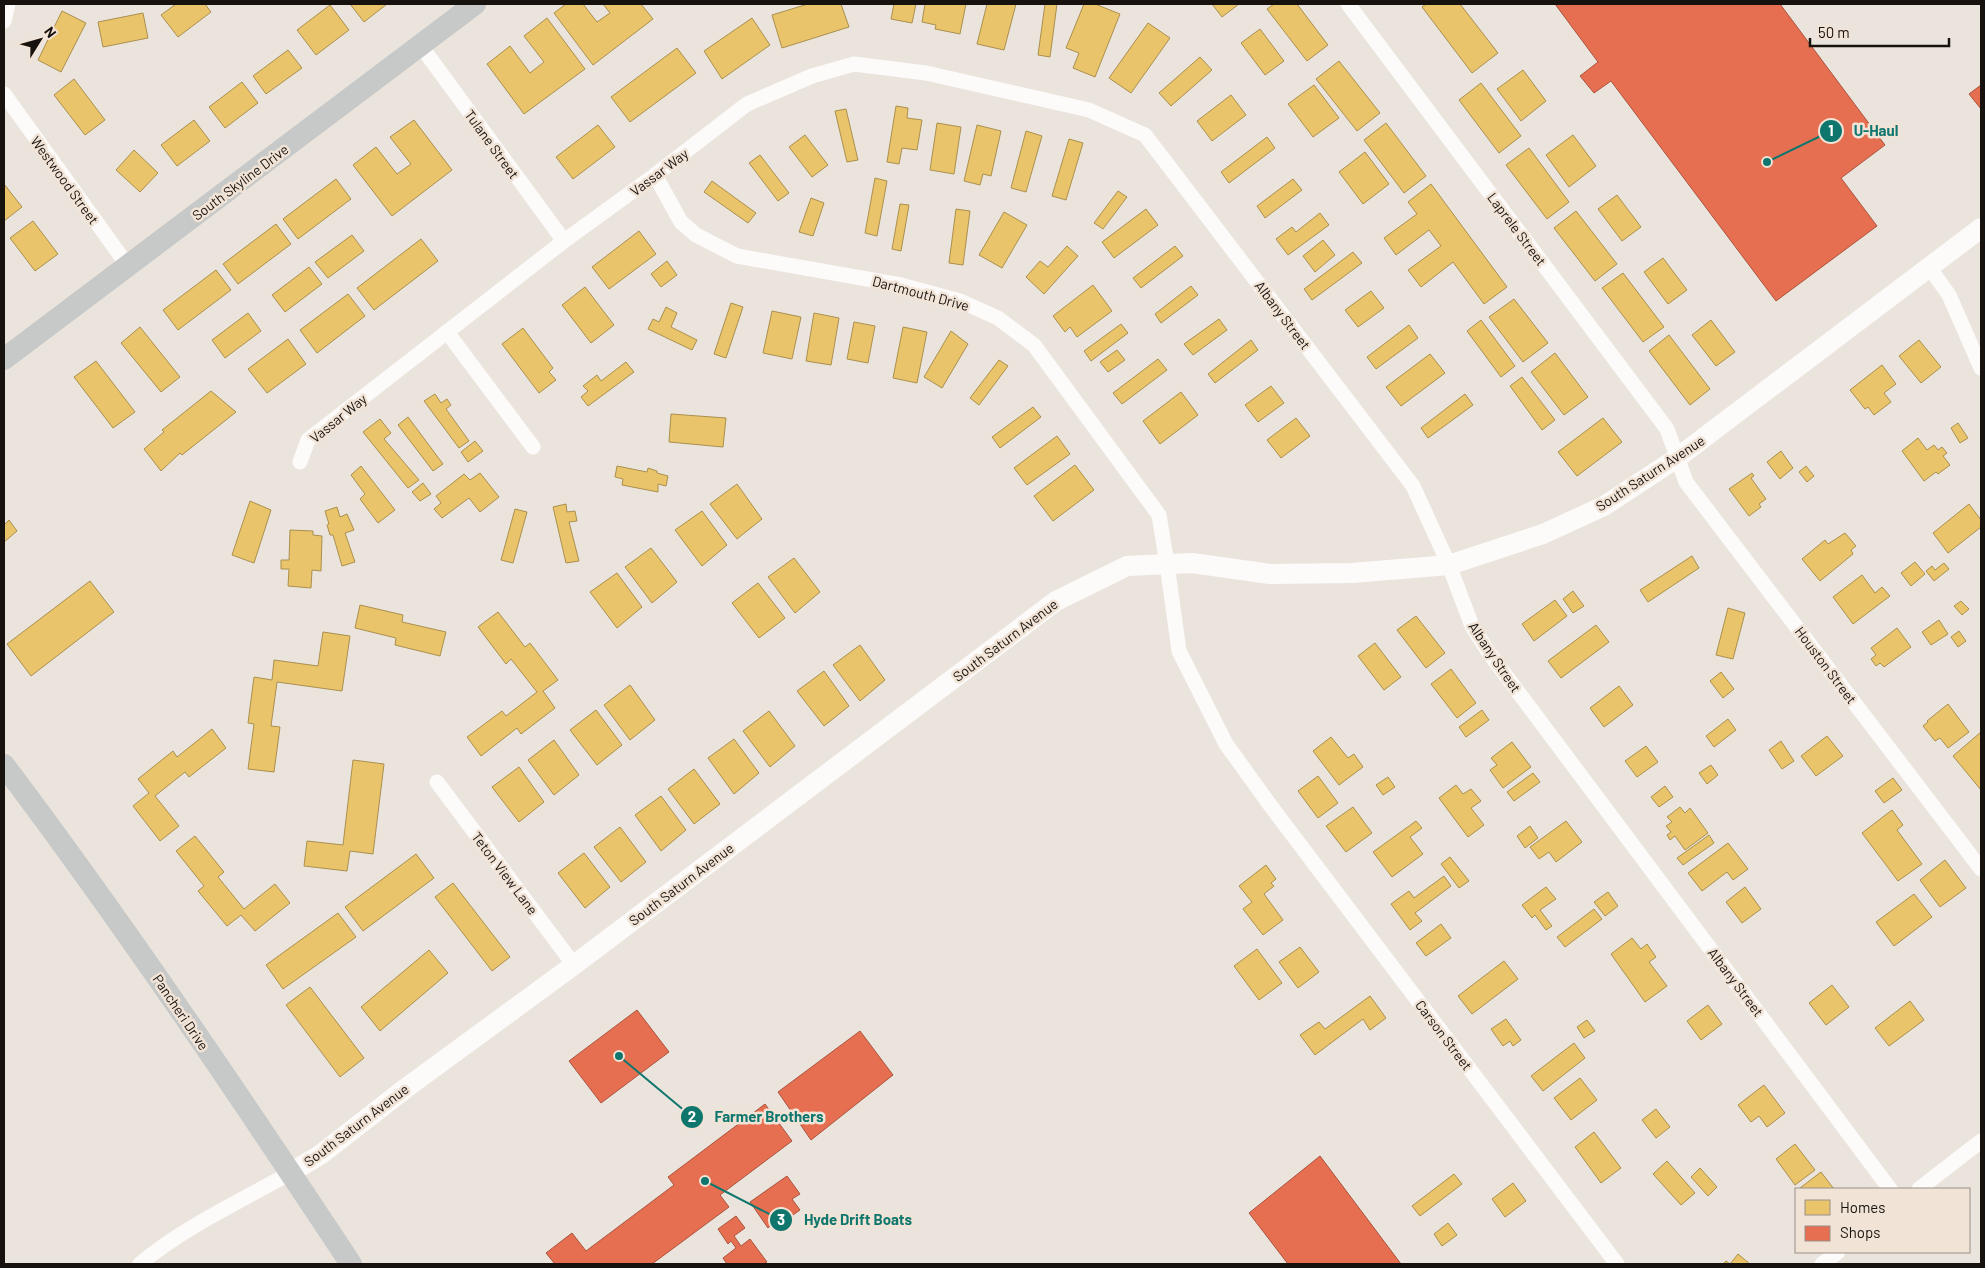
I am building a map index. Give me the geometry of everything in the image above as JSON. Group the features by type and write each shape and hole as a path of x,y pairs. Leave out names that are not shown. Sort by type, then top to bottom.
{"main road":[{"name":"South Skyline Drive","path":"4,359 475,4"},
{"name":"Pancheri Drive","path":"4,765 56,834 168,991 351,1264"}],"street":[{"path":"4,21 8,4"},
{"name":"Laprele Street","path":"1348,4 1665,427 1677,458"},
{"name":"Tulane Street","path":"421,46 564,241"},
{"name":"Vassar Way","path":"300,462 308,440 564,241 655,175 747,104 812,76 854,64 926,73 1089,110"},
{"name":"Westwood Street","path":"4,94 128,266"},
{"name":"Albany Street","path":"1089,110 1145,135 1413,486 1449,565 1472,626 1489,653 1889,1188"},
{"name":"Dartmouth Drive","path":"655,175 681,222 696,235 737,256 901,285 960,301 998,318 1034,345 1158,515"},
{"name":"South Saturn Avenue","path":"290,1173 320,1155 406,1088 574,965 1056,601 1127,566 1192,563 1270,574 1352,573 1449,565 1543,534 1604,506 1677,458 1981,228"},
{"path":"1929,267 1949,295 1981,368"},
{"path":"447,332 533,448"},
{"name":"Houston Street","path":"1677,458 1686,482 1981,869"},
{"name":"Carson Street","path":"1158,515 1179,651 1226,744 1617,1264"},
{"name":"Teton View Lane","path":"436,782 574,965"},
{"path":"1920,1188 1981,1142"},
{"path":"140,1264 185,1233 290,1173"},
{"path":"1822,1264 1837,1253"}],"building: Homes":[{"path":"176,4 205,4 211,12 178,37 161,15"},
{"path":"350,4 387,4 364,22"},
{"path":"566,4 583,4 597,22 610,13 603,4 641,4 653,19 593,65 554,13"},
{"path":"808,4 841,4 849,27 782,48 772,15"},
{"path":"894,4 916,4 912,23 891,19"},
{"path":"925,4 966,4 960,34 935,29 936,25 922,22"},
{"path":"987,4 1016,4 1004,50 977,44"},
{"path":"1045,4 1057,4 1050,57 1038,55"},
{"path":"1084,4 1095,4 1120,14 1095,77 1073,68 1079,53 1066,48"},
{"path":"1212,4 1239,4 1222,17"},
{"path":"1274,4 1297,4 1328,45 1307,61 1267,9"},
{"path":"1426,4 1460,4 1498,53 1472,73 1422,7"},
{"path":"330,5 349,30 316,55 297,30"},
{"path":"62,11 86,23 61,72 38,60"},
{"path":"143,13 148,38 103,47 98,22"},
{"path":"547,18 585,69 524,114 487,64 510,46 530,73 544,62 524,36"},
{"path":"752,18 770,45 722,79 704,51"},
{"path":"1148,23 1170,38 1131,93 1109,78"},
{"path":"1260,29 1284,61 1265,75 1241,43"},
{"path":"677,48 696,73 630,122 611,97"},
{"path":"288,50 302,68 266,94 253,76"},
{"path":"1200,57 1212,70 1171,106 1159,93"},
{"path":"1339,61 1380,113 1357,131 1316,79"},
{"path":"1523,70 1546,101 1521,121 1497,89"},
{"path":"74,79 105,120 85,135 54,95"},
{"path":"242,82 258,103 225,128 209,107"},
{"path":"1481,83 1521,136 1499,153 1459,100"},
{"path":"1314,85 1339,118 1313,137 1288,104"},
{"path":"1231,95 1246,115 1212,141 1197,121"},
{"path":"896,106 908,108 907,118 922,120 917,150 902,148 899,164 887,162"},
{"path":"846,109 858,160 847,162 835,111"},
{"path":"194,120 210,141 177,166 161,145"},
{"path":"414,120 452,170 392,216 353,165 376,147 397,174 411,164 390,137"},
{"path":"937,123 961,127 954,174 930,170"},
{"path":"1386,123 1426,176 1404,193 1364,140"},
{"path":"598,125 615,147 573,179 556,157"},
{"path":"977,125 1001,131 991,176 983,174 980,185 964,181"},
{"path":"1026,131 1042,136 1026,192 1011,188"},
{"path":"805,135 828,165 812,177 789,147"},
{"path":"1573,135 1596,166 1569,187 1546,155"},
{"path":"1267,137 1275,148 1229,183 1221,172"},
{"path":"1069,139 1083,143 1066,200 1052,196"},
{"path":"1529,148 1569,202 1547,219 1506,165"},
{"path":"134,150 158,173 140,192 116,170"},
{"path":"1365,152 1389,184 1363,204 1339,172"},
{"path":"760,155 789,193 778,201 749,163"},
{"path":"875,178 887,181 877,236 865,233"},
{"path":"336,179 351,199 298,239 283,219"},
{"path":"1293,179 1302,190 1265,218 1257,206"},
{"path":"712,181 756,213 748,223 704,192"},
{"path":"4,184 22,207 4,221"},
{"path":"1431,184 1507,287 1484,304 1453,262 1421,287 1408,270 1441,246 1429,230 1396,255 1384,238 1417,214 1408,202"},
{"path":"1118,191 1127,197 1103,229 1094,223"},
{"path":"1617,195 1641,227 1622,241 1598,209"},
{"path":"811,198 824,203 813,236 799,232"},
{"path":"900,204 909,205 901,251 892,249"},
{"path":"956,209 970,211 963,265 949,263"},
{"path":"1146,209 1158,225 1114,258 1102,242"},
{"path":"1576,211 1617,264 1595,281 1554,228"},
{"path":"1004,212 1027,225 1002,268 979,255"},
{"path":"1320,213 1329,225 1288,255 1276,239 1292,227 1296,232"},
{"path":"33,221 58,254 35,271 10,238"},
{"path":"276,224 291,244 238,284 223,264"},
{"path":"639,231 656,254 609,289 592,267"},
{"path":"352,235 364,251 328,278 315,262"},
{"path":"421,239 438,261 374,310 357,288"},
{"path":"1323,240 1335,255 1315,272 1303,256"},
{"path":"1067,246 1078,256 1044,294 1026,277 1040,261 1048,267"},
{"path":"1175,246 1183,256 1141,288 1133,278"},
{"path":"1353,252 1362,263 1312,300 1304,289"},
{"path":"1663,258 1687,290 1668,304 1644,272"},
{"path":"667,261 677,275 661,287 651,274"},
{"path":"309,267 322,284 285,312 272,295"},
{"path":"216,270 231,290 178,330 163,310"},
{"path":"1623,273 1664,327 1643,342 1602,288"},
{"path":"1093,285 1112,311 1077,337 1070,327 1065,332 1053,316"},
{"path":"1191,286 1198,295 1161,323 1155,314"},
{"path":"585,287 614,325 591,343 562,305"},
{"path":"1371,291 1384,308 1358,327 1345,310"},
{"path":"348,294 365,316 317,353 300,330"},
{"path":"1514,299 1548,343 1523,362 1489,317"},
{"path":"731,303 743,307 726,358 714,354"},
{"path":"666,307 677,313 671,327 697,340 692,350 648,329 653,319 659,322"},
{"path":"772,311 801,317 792,359 763,353"},
{"path":"248,313 261,331 225,358 212,340"},
{"path":"814,313 839,318 831,365 806,361"},
{"path":"1219,319 1227,330 1193,355 1184,344"},
{"path":"1481,320 1515,366 1501,377 1467,331"},
{"path":"1711,320 1735,352 1716,366 1692,335"},
{"path":"854,322 875,326 868,363 847,359"},
{"path":"1121,324 1128,333 1091,361 1084,351"},
{"path":"1409,325 1418,338 1376,369 1367,357"},
{"path":"140,327 180,377 161,392 121,343"},
{"path":"903,327 927,332 917,383 893,378"},
{"path":"523,328 553,368 549,372 556,380 539,393 502,344"},
{"path":"951,331 968,344 942,388 924,377"},
{"path":"1669,335 1710,389 1690,405 1649,351"},
{"path":"288,339 306,364 267,393 248,369"},
{"path":"1251,340 1258,350 1215,383 1208,374"},
{"path":"1919,340 1941,367 1921,383 1899,356"},
{"path":"1117,350 1125,360 1108,372 1100,362"},
{"path":"1555,353 1588,397 1564,415 1531,372"},
{"path":"1430,354 1445,373 1401,406 1386,387"},
{"path":"1158,359 1167,370 1122,404 1113,393"},
{"path":"999,360 1008,366 979,405 970,398"},
{"path":"96,361 135,412 113,428 74,377"},
{"path":"626,362 634,372 588,406 581,397 588,391 583,386 597,375 601,381"},
{"path":"1882,365 1896,384 1884,393 1891,402 1874,415 1868,407 1865,409 1850,390"},
{"path":"1522,377 1555,420 1542,430 1510,386"},
{"path":"1271,386 1284,403 1258,422 1245,405"},
{"path":"211,391 236,412 182,455 180,453 161,471 144,449 164,432 162,430"},
{"path":"1181,392 1198,415 1160,444 1143,421"},
{"path":"435,394 441,403 447,399 451,405 446,409 469,441 459,448 424,401"},
{"path":"1465,394 1473,405 1428,438 1421,428"},
{"path":"1033,407 1041,417 1000,448 992,437"},
{"path":"671,414 726,418 723,447 669,442"},
{"path":"408,417 443,464 433,471 398,425"},
{"path":"1296,418 1310,436 1281,458 1267,440"},
{"path":"1603,418 1622,442 1577,476 1558,452"},
{"path":"380,419 391,433 384,439 419,480 408,488 363,432"},
{"path":"1958,423 1968,438 1960,443 1951,428"},
{"path":"1057,436 1070,454 1027,485 1014,468"},
{"path":"1918,438 1927,450 1934,445 1938,450 1942,447 1947,453 1943,456 1950,465 1924,481 1902,451"},
{"path":"475,441 483,451 468,462 461,452"},
{"path":"1781,451 1793,468 1780,479 1767,462"},
{"path":"1075,465 1094,490 1053,521 1034,496"},
{"path":"361,466 395,510 378,523 360,499 365,494 351,475"},
{"path":"617,466 647,472 648,468 657,471 657,473 668,476 666,486 658,484 658,492 622,485 623,479 615,477"},
{"path":"1806,466 1814,476 1807,482 1799,472"},
{"path":"480,473 499,497 480,512 469,498 442,518 434,509 441,503 436,496 464,474 470,480"},
{"path":"1752,473 1754,476 1751,478 1766,499 1759,504 1761,507 1749,516 1729,489"},
{"path":"423,483 431,494 420,501 412,492"},
{"path":"737,484 762,519 737,539 710,504"},
{"path":"250,501 271,510 254,563 232,555"},
{"path":"566,504 567,512 575,511 577,521 569,522 579,561 566,563 553,507"},
{"path":"1969,504 1981,520 1981,527 1948,553 1933,533"},
{"path":"337,507 340,517 347,514 354,530 345,533 355,562 342,566 333,535 330,535 325,511"},
{"path":"515,509 527,512 513,563 501,560"},
{"path":"702,511 727,545 702,566 675,530"},
{"path":"9,520 17,531 4,542 4,525"},
{"path":"290,530 313,531 313,535 322,536 321,571 312,570 311,588 288,586 289,569 281,569 281,560 289,560"},
{"path":"1845,533 1856,546 1851,550 1853,554 1820,581 1802,559 1825,540 1828,544"},
{"path":"651,548 677,582 652,603 625,567"},
{"path":"1692,556 1699,568 1648,602 1640,590"},
{"path":"794,558 820,592 795,613 768,577"},
{"path":"1915,562 1925,574 1911,586 1901,573"},
{"path":"1944,563 1949,569 1934,581 1926,571 1932,566 1935,570"},
{"path":"617,573 642,607 617,628 590,592"},
{"path":"1862,575 1875,593 1882,587 1890,596 1853,624 1833,597"},
{"path":"90,581 114,612 31,676 7,644"},
{"path":"758,583 785,618 759,638 732,603"},
{"path":"1573,591 1584,606 1573,613 1563,599"},
{"path":"1555,600 1567,616 1534,641 1522,624"},
{"path":"1961,601 1969,609 1962,615 1954,606"},
{"path":"360,605 403,615 402,622 446,632 440,656 395,645 396,638 355,628"},
{"path":"1728,608 1745,613 1733,659 1716,655"},
{"path":"498,612 525,647 530,643 558,680 543,691 555,708 521,734 517,728 481,756 467,737 502,711 506,716 537,692 511,659 506,664 478,627"},
{"path":"1416,616 1445,653 1426,668 1397,630"},
{"path":"1939,620 1948,634 1931,645 1922,632"},
{"path":"1596,625 1609,642 1561,678 1548,661"},
{"path":"1897,628 1911,647 1884,667 1880,663 1876,666 1871,659 1876,655 1871,648"},
{"path":"1959,631 1966,641 1958,647 1951,637"},
{"path":"323,632 350,636 342,691 277,682 271,726 280,727 274,772 248,769 254,724 248,723 254,677 272,680 274,660 318,666"},
{"path":"1375,643 1401,677 1384,690 1358,656"},
{"path":"860,645 885,680 860,701 833,665"},
{"path":"1451,669 1476,703 1457,718 1431,684"},
{"path":"824,671 849,706 824,726 797,691"},
{"path":"1721,672 1734,689 1723,698 1710,681"},
{"path":"630,685 655,720 630,740 604,705"},
{"path":"1619,686 1633,705 1604,727 1590,708"},
{"path":"1948,704 1969,732 1948,748 1940,738 1935,741 1923,726"},
{"path":"596,710 622,745 597,765 570,730"},
{"path":"1482,710 1489,720 1466,737 1459,727"},
{"path":"769,711 795,746 770,767 743,731"},
{"path":"1728,719 1736,730 1714,747 1706,736"},
{"path":"212,729 226,748 189,777 185,772 155,796 179,826 160,841 133,806 149,793 138,779 173,751 177,757"},
{"path":"1981,732 1981,790 1953,756"},
{"path":"1827,736 1843,756 1816,776 1801,756"},
{"path":"1331,737 1348,758 1354,754 1363,767 1339,785 1313,751"},
{"path":"734,739 759,773 734,794 708,758"},
{"path":"554,740 579,775 554,795 528,760"},
{"path":"1781,741 1794,761 1782,769 1769,750"},
{"path":"1512,742 1531,767 1503,788 1490,770 1497,765 1491,758"},
{"path":"1646,746 1658,762 1637,777 1625,761"},
{"path":"353,760 384,764 373,854 350,851 347,871 304,866 307,841 343,845"},
{"path":"1711,765 1718,775 1707,784 1699,773"},
{"path":"519,767 544,802 519,822 492,787"},
{"path":"694,769 720,804 694,824 668,789"},
{"path":"1533,773 1540,782 1514,801 1507,792"},
{"path":"1318,776 1338,803 1318,818 1298,791"},
{"path":"1388,777 1395,787 1383,795 1376,785"},
{"path":"1893,778 1902,790 1884,803 1875,791"},
{"path":"1456,785 1463,794 1471,789 1481,801 1471,808 1484,825 1468,837 1439,798"},
{"path":"1665,786 1673,797 1659,807 1651,797"},
{"path":"661,796 686,830 661,851 635,815"},
{"path":"1353,807 1372,833 1346,852 1326,826"},
{"path":"1680,807 1685,813 1690,808 1708,833 1685,850 1675,836 1670,840 1667,835 1671,832 1666,826 1672,822 1667,817"},
{"path":"1892,810 1903,825 1897,830 1922,864 1898,881 1862,833"},
{"path":"1416,821 1422,828 1410,837 1423,854 1392,877 1373,852"},
{"path":"1566,821 1582,842 1556,862 1549,852 1539,859 1530,847"},
{"path":"1530,826 1538,838 1525,848 1517,836"},
{"path":"620,827 646,862 621,882 594,847"},
{"path":"1709,835 1714,843 1683,865 1677,858"},
{"path":"195,836 224,872 218,877 244,909 275,884 290,903 255,931 241,915 227,926 198,891 204,886 176,851"},
{"path":"1728,843 1748,869 1733,880 1727,872 1702,891 1688,873"},
{"path":"584,853 610,887 585,908 558,873"},
{"path":"416,854 434,878 363,931 345,907"},
{"path":"1450,857 1469,881 1459,888 1441,864"},
{"path":"1945,860 1966,888 1940,907 1920,880"},
{"path":"1266,865 1276,879 1271,883 1274,886 1264,894 1283,920 1263,935 1243,909 1252,902 1239,886"},
{"path":"1444,876 1451,886 1415,913 1422,921 1410,930 1391,904 1409,891 1414,898"},
{"path":"453,883 510,957 492,971 435,897"},
{"path":"1546,887 1556,899 1540,910 1552,926 1546,930 1535,915 1532,918 1522,905"},
{"path":"1745,887 1761,909 1742,923 1726,902"},
{"path":"1608,892 1618,906 1605,916 1594,902"},
{"path":"1914,894 1932,917 1894,946 1876,922"},
{"path":"1594,909 1602,919 1565,947 1557,937"},
{"path":"338,913 356,937 283,989 266,965"},
{"path":"1441,924 1451,938 1426,956 1416,943"},
{"path":"1632,938 1641,949 1647,944 1656,957 1649,962 1667,986 1645,1002 1611,954"},
{"path":"1300,947 1319,972 1298,988 1279,962"},
{"path":"1257,949 1282,983 1259,1000 1234,966"},
{"path":"429,950 448,973 380,1031 361,1007"},
{"path":"1504,961 1518,979 1472,1014 1458,996"},
{"path":"1832,985 1849,1007 1826,1025 1809,1003"},
{"path":"310,987 364,1058 340,1077 286,1005"},
{"path":"1370,996 1386,1018 1370,1030 1363,1019 1315,1055 1300,1035 1319,1022 1325,1029"},
{"path":"1910,1001 1924,1020 1889,1046 1875,1028"},
{"path":"1708,1005 1722,1024 1701,1040 1687,1021"},
{"path":"1506,1019 1521,1040 1513,1046 1510,1041 1503,1046 1491,1029"},
{"path":"1587,1020 1595,1031 1584,1038 1577,1027"},
{"path":"1574,1043 1585,1058 1543,1091 1531,1076"},
{"path":"1580,1078 1597,1100 1571,1120 1554,1098"},
{"path":"1764,1085 1785,1113 1767,1127 1759,1116 1751,1122 1738,1105"},
{"path":"1656,1109 1670,1127 1656,1138 1642,1120"},
{"path":"1594,1132 1621,1168 1601,1183 1575,1147"},
{"path":"1795,1144 1815,1170 1795,1185 1776,1159"},
{"path":"1667,1161 1695,1193 1681,1205 1653,1174"},
{"path":"1700,1168 1717,1187 1708,1196 1691,1177"},
{"path":"1821,1172 1833,1188 1800,1188"},
{"path":"1454,1174 1462,1184 1420,1216 1412,1206"},
{"path":"1513,1183 1526,1201 1505,1217 1492,1199"},
{"path":"1448,1223 1457,1235 1442,1246 1434,1234"},
{"path":"1738,1254 1750,1264 1730,1264"}],"building: Shops":[{"path":"1555,4 1780,4 1885,145 1841,178 1877,226 1776,301 1611,81 1594,93 1580,76 1598,62"},
{"path":"1981,85 1981,109 1969,94"},
{"path":"637,1010 669,1052 601,1103 569,1061"},
{"path":"860,1031 893,1075 811,1140 778,1092"},
{"path":"765,1104 792,1141 720,1195 729,1207 652,1264 555,1264 546,1253 572,1233 586,1251 674,1185 668,1177"},
{"path":"1320,1156 1401,1264 1288,1264 1249,1213"},
{"path":"787,1176 800,1194 792,1199 800,1210 776,1227 773,1223 768,1228 750,1202"},
{"path":"736,1216 745,1228 734,1236 741,1246 750,1239 767,1262 763,1264 727,1264 723,1258 736,1248 731,1241 728,1244 718,1229"}],"place":[{"name":"U-Haul","path":"1767,162"},
{"name":"Farmer Brothers","path":"619,1056"},
{"name":"Hyde Drift Boats","path":"705,1181"}]}
